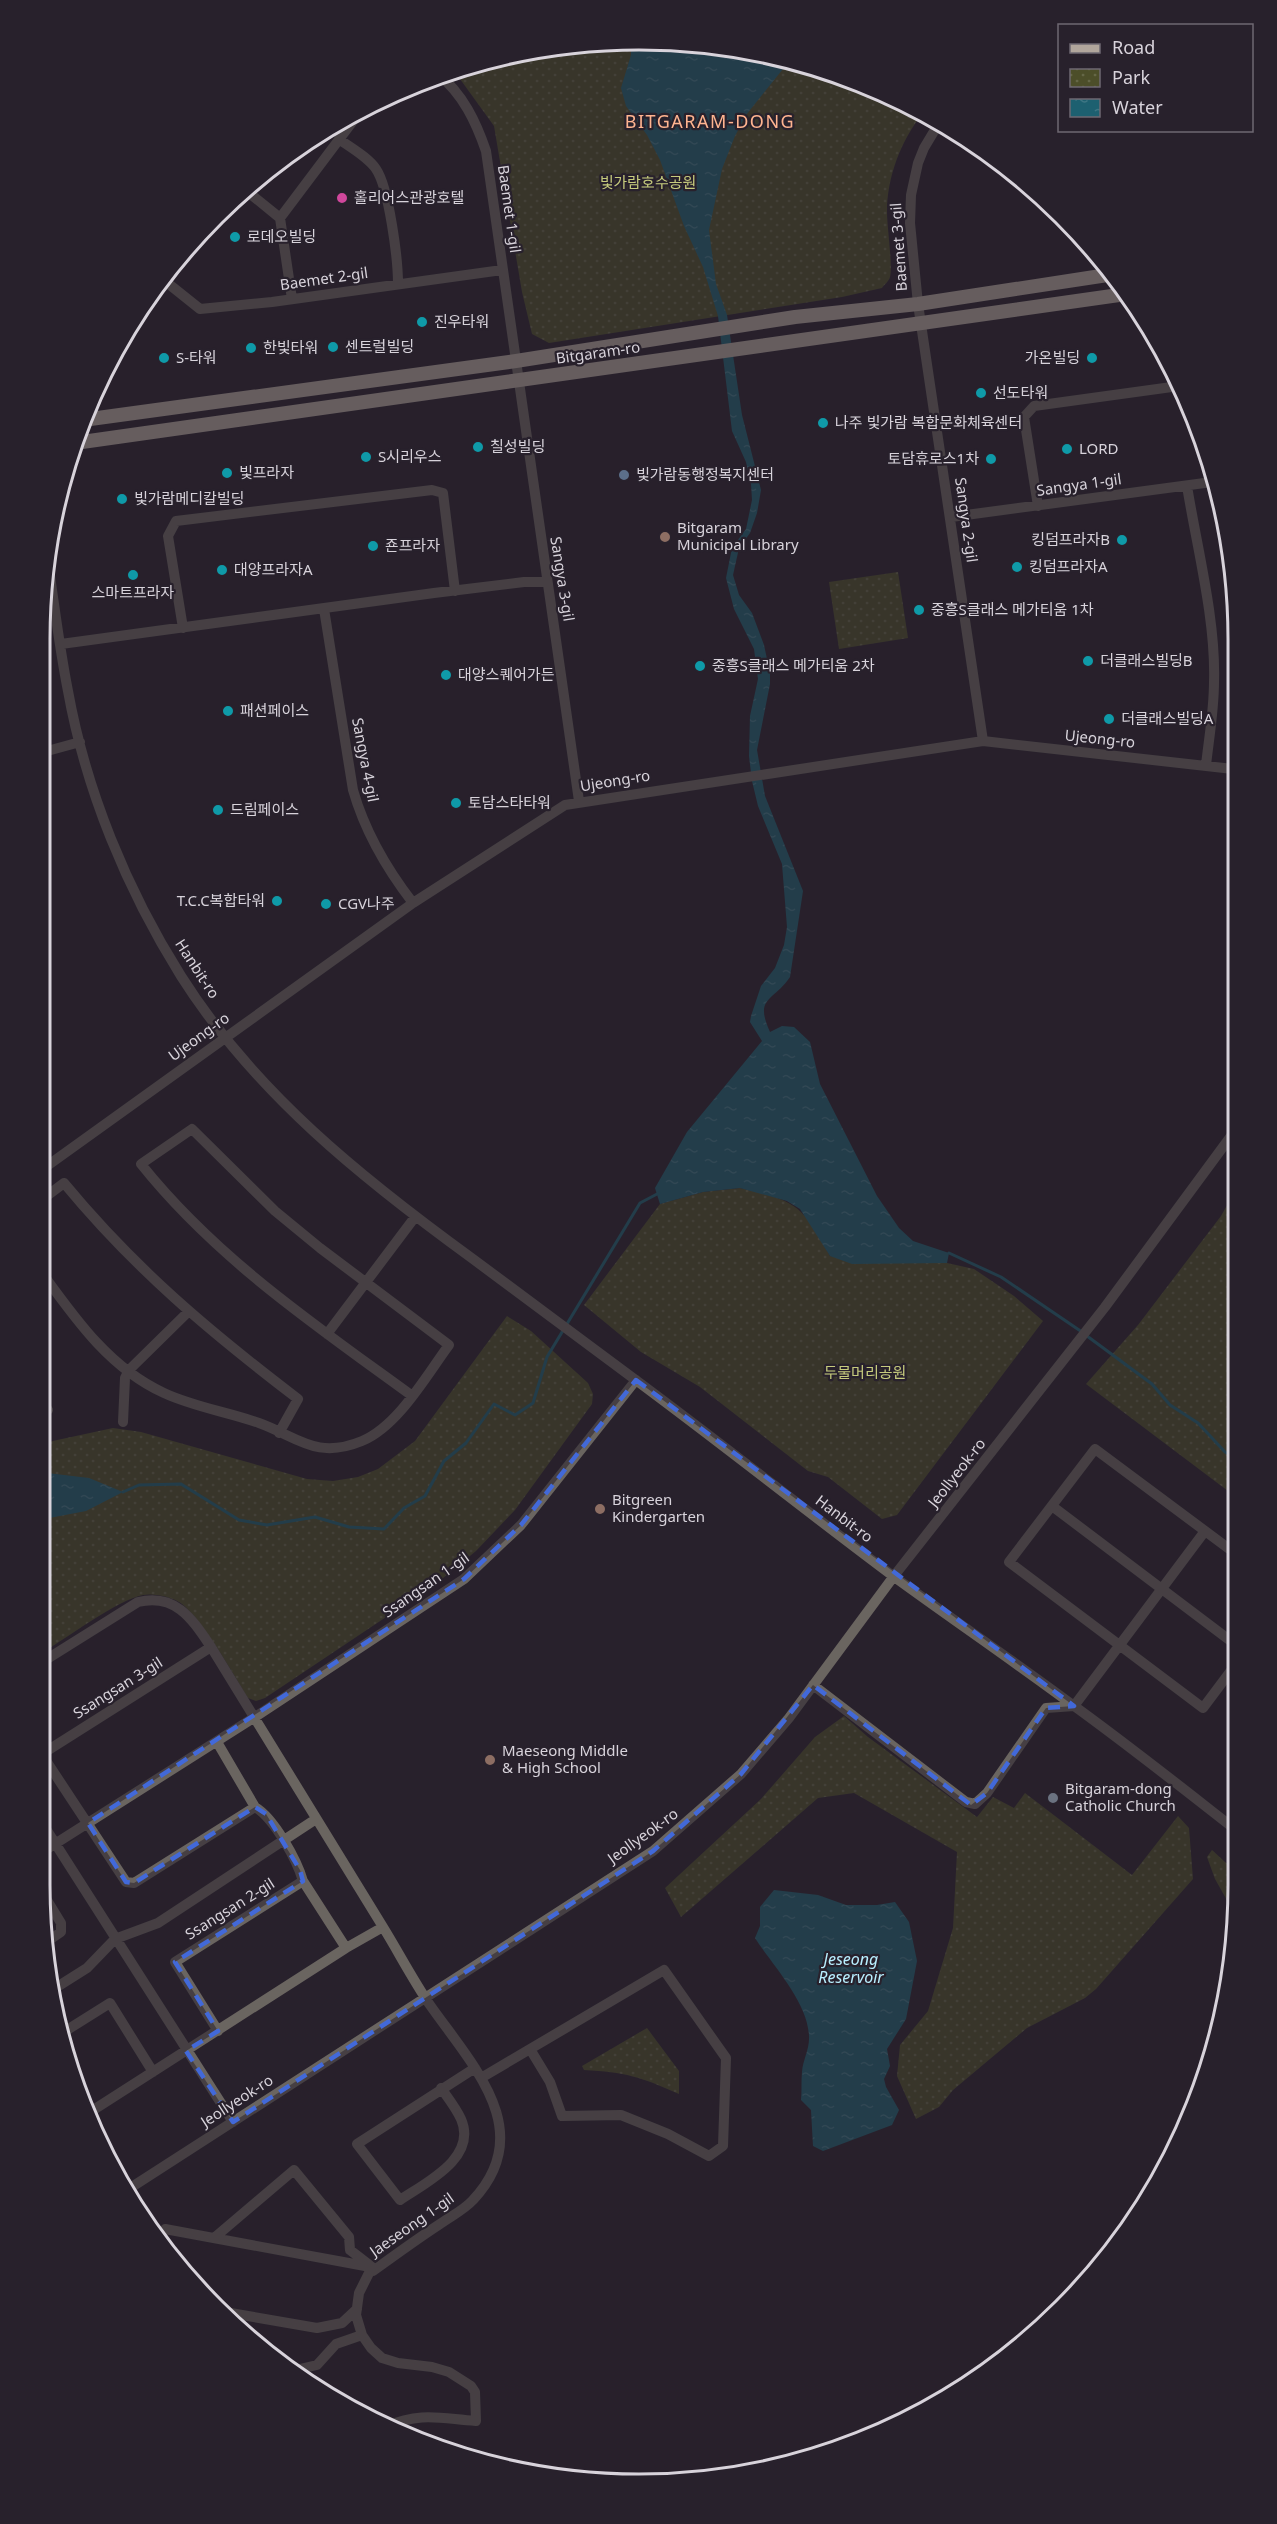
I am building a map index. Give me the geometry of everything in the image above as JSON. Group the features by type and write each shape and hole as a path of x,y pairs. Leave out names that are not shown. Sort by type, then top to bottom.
{"main road":[{"name":"Bitgaram-ro","path":"92,419 516,361 761,323 918,304 1102,276"},
{"name":"Bitgaram-ro","path":"84,442 1117,295"}],"street":[{"name":"Baemet 1-gil","path":"446,82 468,108 486,151 516,361"},
{"path":"280,218 350,125"},
{"name":"Baemet 3-gil","path":"918,304 910,223 911,195 921,155 935,129"},
{"path":"339,139 370,162 380,177 398,264 398,284"},
{"path":"251,195 280,218 292,299"},
{"name":"Baemet 2-gil","path":"168,284 200,309 292,299 502,270"},
{"name":"Sangya 2-gil","path":"918,304 982,741"},
{"name":"Sangya 3-gil","path":"516,361 579,801"},
{"path":"1038,506 1024,417 1034,406 1171,387"},
{"name":"Sangya 1-gil","path":"951,517 1206,483"},
{"path":"1187,486 1211,629 1214,662 1206,765"},
{"path":"183,628 168,536 176,521 432,490 444,493 455,591"},
{"path":"61,644 524,582 547,582"},
{"name":"Hanbit-ro","path":"52,589 68,692 80,742 97,800 116,851 150,922 182,977 255,1073 308,1128 415,1217 636,1380 894,1576 1074,1706 1228,1824"},
{"name":"Sangya 4-gil","path":"324,609 350,772 360,815 377,851 413,903"},
{"name":"Ujeong-ro","path":"50,1164 413,903 565,805 579,801 982,741 1228,767"},
{"path":"50,750 80,742"},
{"path":"50,1283 86,1332 129,1370 166,1394 260,1424 306,1445 319,1448 354,1443 385,1428 411,1395 449,1345 275,1211 192,1129 141,1164 178,1207 219,1247 327,1334 411,1395"},
{"name":"Jeollyeok-ro","path":"132,2187 653,1851 673,1836 741,1774 789,1718 894,1576 1058,1369 1228,1141"},
{"path":"50,1194 64,1184 123,1251 188,1312 298,1399 279,1433"},
{"path":"327,1334 415,1217"},
{"path":"123,1422 125,1378 129,1370 188,1312"},
{"name":"Ssangsan 1-gil","path":"50,1848 217,1742 441,1595 484,1562 541,1502 636,1380"},
{"path":"1228,1548 1095,1449 1009,1562 1203,1708 1228,1675"},
{"path":"1052,1506 1228,1639"},
{"path":"813,1685 971,1805 981,1800 987,1793 1046,1708 1074,1706 1205,1531"},
{"path":"50,1657 138,1602 150,1599 163,1600 178,1607 194,1621 211,1647 383,1927 346,1948 94,2110"},
{"name":"Ssangsan 3-gil","path":"50,1746 211,1647"},
{"path":"217,1742 255,1807 266,1814 300,1870 303,1881 346,1948"},
{"name":"Ssangsan 3-gil","path":"50,1766 88,1823"},
{"path":"88,1823 126,1882 134,1883 255,1807"},
{"path":"59,1986 87,1968 115,1939 158,1923 316,1819"},
{"path":"50,1835 233,2122"},
{"name":"Ssangsan 2-gil","path":"218,2031 175,1962 303,1881"},
{"path":"51,1906 61,1923 61,1932 52,1938"},
{"name":"Jaeseong 1-gil","path":"383,1927 425,1997 481,2078 496,2106 502,2138 498,2159 487,2184 471,2202 373,2271 372,2267 359,2293 357,2320 362,2335 382,2358 449,2372 471,2386 475,2392 476,2421 427,2416 408,2418 396,2422"},
{"path":"481,2078 530,2049 664,1970 726,2058 723,2146 710,2156 668,2134 621,2115 562,2116 550,2082 530,2049"},
{"path":"68,2029 110,2003 153,2072"},
{"path":"441,2088 462,2120 464,2132 462,2150 449,2166 400,2200 357,2144 441,2088 475,2068"},
{"path":"214,2238 294,2170 349,2237 349,2247 358,2258 372,2267"},
{"path":"165,2229 372,2267"},
{"path":"336,2261 349,2247"},
{"path":"235,2314 317,2328 342,2323 357,2309"},
{"path":"302,2368 317,2365 336,2344 362,2335"}],"highlighted area":[{"path":"636,1380 1074,1706 1046,1708 987,1793 971,1805 813,1685 741,1774 653,1851 233,2122 186,2051 218,2031 175,1962 303,1881 300,1870 266,1814 255,1807 134,1883 126,1882 88,1823 464,1579 521,1525"}],"green space":[{"name":"빛가람호수공원","path":"600,51 677,51 753,61 791,70 864,94 899,110 918,120 902,147 890,186 887,212 891,264 889,278 882,288 842,297 549,343 532,334 522,292 494,126 460,79 524,61 562,55"},
{"path":"898,572 908,638 839,649 829,582"},
{"name":"두물머리공원","path":"740,1188 774,1197 796,1208 812,1226 830,1256 913,1263 947,1263 974,1269 1014,1296 1043,1321 897,1515 882,1519 828,1477 808,1471 700,1387 641,1352 584,1305 660,1204 703,1192"},
{"path":"1228,1204 1228,1491 1086,1384 1138,1325 1221,1216"},
{"path":"507,1316 531,1331 588,1383 593,1394 592,1404 515,1510 476,1551 437,1583 265,1698 256,1701 248,1698 199,1622 182,1604 163,1596 143,1595 133,1598 91,1621 50,1648 50,1442 113,1428 141,1432 307,1479 333,1481 358,1477 378,1469 415,1441"},
{"path":"844,1716 868,1737 977,1817 993,1797 1014,1808 1025,1793 1132,1875 1178,1816 1189,1828 1193,1879 1096,1989 1085,1998 1027,2028 953,2090 939,2107 916,2119 897,2076 900,2045 928,2011 953,1928 957,1852 854,1793 818,1798 681,1917 665,1888 761,1799 815,1737"},
{"path":"1212,1850 1228,1865 1227,1901 1215,1879 1207,1857"},
{"path":"647,2028 679,2071 679,2094 633,2076 584,2070 582,2066"}],"water":[{"path":"631,50 677,51 753,61 784,68 746,115 735,136 722,169 709,230 716,284 727,315 742,415 761,490 757,513 750,533 739,548 733,575 739,595 752,613 764,645 770,673 770,684 757,750 765,796 803,891 790,977 768,1001 764,1012 770,1032 782,1026 794,1027 810,1042 820,1084 877,1196 899,1228 913,1241 949,1253 947,1263 852,1264 830,1256 800,1209 787,1201 740,1188 703,1192 660,1204 655,1188 687,1132 762,1041 750,1022 751,1016 761,986 775,968 784,945 787,927 782,864 758,806 749,756 750,716 758,679 754,649 734,609 726,578 732,548 746,529 752,500 751,484 746,462 732,431 718,316 703,267 684,226 660,160 647,135 626,106 621,88"},
{"path":"50,1473 89,1478 123,1492 86,1511 50,1518"},
{"name":"Jeseong Reservoir","path":"774,1890 818,1895 846,1905 877,1905 895,1902 909,1922 917,1961 906,2019 887,2049 890,2066 884,2079 899,2110 892,2125 823,2151 813,2146 811,2110 801,2100 803,2067 809,2040 807,2022 788,1984 755,1938 760,1926 760,1907"}],"waterway":[{"path":"123,1492 139,1485 181,1484 239,1520 267,1525 315,1517 349,1527 384,1529 404,1508 425,1496 444,1461 466,1443 494,1404 515,1415 533,1403 547,1357 640,1203 659,1193"},
{"path":"949,1253 1001,1277 1082,1332"},
{"path":"1087,1336 1152,1384 1170,1405 1198,1423 1228,1454"}],"place":[{"name":"홀리어스관광호텔","path":"342,198"},
{"name":"로데오빌딩","path":"235,237"},
{"name":"진우타워","path":"422,322"},
{"name":"센트럴빌딩","path":"333,347"},
{"name":"한빛타워","path":"251,348"},
{"name":"S-타워","path":"164,358"},
{"name":"가온빌딩","path":"1092,358"},
{"name":"선도타워","path":"981,393"},
{"name":"나주 빛가람 복합문화체육센터","path":"823,423"},
{"name":"칠성빌딩","path":"478,447"},
{"name":"LORD","path":"1067,449"},
{"name":"S시리우스","path":"366,457"},
{"name":"토담휴로스1차","path":"991,459"},
{"name":"빛프라자","path":"227,473"},
{"name":"빛가람동행정복지센터","path":"624,475"},
{"name":"빛가람메디칼빌딩","path":"122,499"},
{"name":"Bitgaram Municipal Library","path":"665,537"},
{"name":"킹덤프라자B","path":"1122,540"},
{"name":"죤프라자","path":"373,546"},
{"name":"킹덤프라자A","path":"1017,567"},
{"name":"대양프라자A","path":"222,570"},
{"name":"스마트프라자","path":"133,575"},
{"name":"중흥S클래스 메가티움 1차","path":"919,610"},
{"name":"더클래스빌딩B","path":"1088,661"},
{"name":"중흥S클래스 메가티움 2차","path":"700,666"},
{"name":"대양스퀘어가든","path":"446,675"},
{"name":"패션페이스","path":"228,711"},
{"name":"더클래스빌딩A","path":"1109,719"},
{"name":"토담스타타워","path":"456,803"},
{"name":"드림페이스","path":"218,810"},
{"name":"T.C.C복합타워","path":"277,901"},
{"name":"CGV나주","path":"326,904"},
{"name":"Bitgreen Kindergarten","path":"600,1509"},
{"name":"Maeseong Middle & High School","path":"490,1760"},
{"name":"Bitgaram-dong Catholic Church","path":"1053,1798"}],"district":[{"name":"BITGARAM-DONG","path":"710,122"}]}
